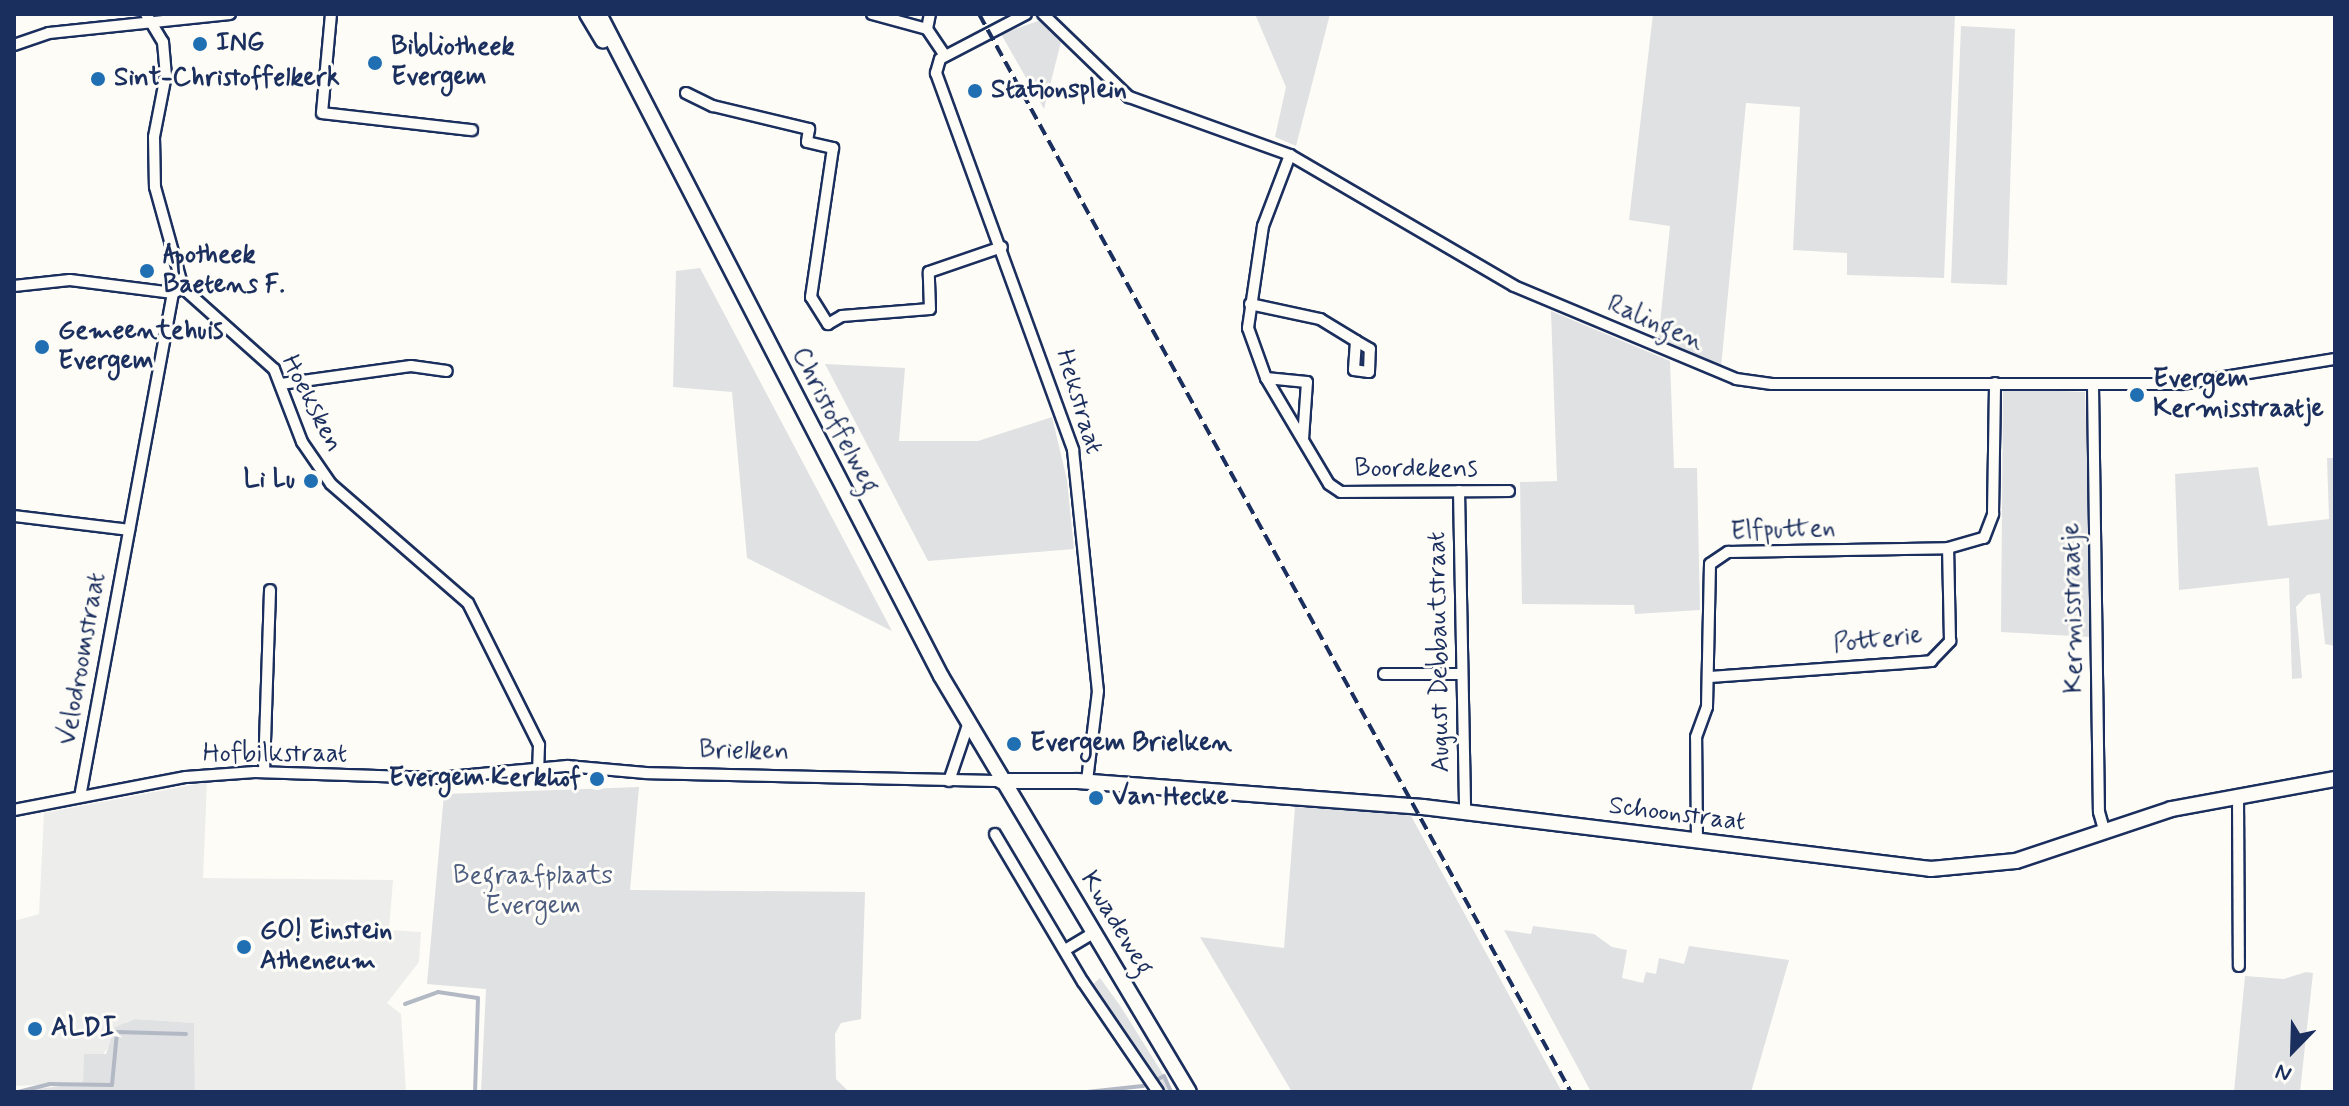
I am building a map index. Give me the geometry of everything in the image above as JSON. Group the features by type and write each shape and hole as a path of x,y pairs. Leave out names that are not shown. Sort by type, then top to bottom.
{"street":[{"path":"14,45 49,33 148,18 230,14"},
{"path":"331,14 322,113 472,130"},
{"name":"Christoffelweg","path":"587,14 630,81"},
{"name":"Christoffelweg","path":"599,14 630,81 968,725 1001,781"},
{"path":"872,14 927,29 945,56 1026,14"},
{"path":"927,29 930,14"},
{"name":"Ralingen","path":"1043,14 1129,97 1290,155 1514,286 1714,373 1772,384 2182,384 2335,359"},
{"path":"14,286 70,280 178,291 155,187 154,137 166,75 163,42 148,18"},
{"name":"Hekstraat","path":"945,56 936,73 1002,247 1073,450 1098,691 1087,781"},
{"path":"686,93 713,106 809,129 807,142 833,148 811,297 828,324 842,316 930,309 929,272 1002,247"},
{"name":"Boordekens","path":"1290,155 1263,226 1248,328 1266,378 1303,441 1335,490 1509,491"},
{"name":"Hoeksken","path":"178,291 258,350 281,384 315,465 468,603 539,745 538,768"},
{"name":"Velodroomstraat","path":"80,797 129,530 178,291"},
{"path":"1250,304 1306,313 1356,341"},
{"path":"281,384 411,366 447,371"},
{"path":"1266,378 1307,382 1303,441"},
{"name":"Elfputten","path":"1697,842 1696,737 1707,707 1710,677 1706,577 1718,556 1948,548 1974,544 1989,528 1995,383"},
{"name":"Kermisstraatje","path":"2093,386 2099,812 2104,830"},
{"name":"August Debbautstraat","path":"1459,491 1460,674 1465,812"},
{"path":"14,516 129,530"},
{"name":"Potterie","path":"1710,677 1931,661 1950,641 1948,548"},
{"path":"264,772 270,590"},
{"path":"1384,674 1460,674"},
{"path":"949,781 968,725"},
{"name":"Hofbilkstraat","path":"14,810 198,775 264,772 439,778 538,768"},
{"name":"Brielken","path":"538,768 1001,781"},
{"name":"Schoonstraat","path":"1001,781 1087,781 1465,812 1897,867 1960,868 2040,855 2104,830 2238,796 2335,779"},
{"name":"Kwadeweg","path":"1001,781 1189,1092"},
{"path":"2238,796 2239,966"},
{"path":"995,834 1065,950 1158,1092"},
{"path":"1065,950 1093,933"}],"shaded area":[{"name":"GO! Einstein Atheneum","path":"207,782 203,878 393,880 389,930 421,932 419,962 387,1003 401,1014 406,1092 195,1092 194,1023 135,1019 126,1022 83,1083 14,1086 14,921 39,914 44,813"}],"green space":[{"path":"1255,14 1330,14 1296,146 1275,137 1286,87"},
{"path":"1653,14 1955,14 1944,278 1847,275 1847,253 1793,250 1800,107 1746,103 1721,368 1658,343 1670,226 1629,220"},
{"path":"1044,19 1062,38 1044,109 1001,34"},
{"path":"1961,26 2015,29 2007,285 1951,283"},
{"path":"700,268 892,631 747,558 732,392 673,387 676,271"},
{"path":"1551,311 1670,361 1674,468 1697,468 1700,610 1635,614 1634,605 1522,604 1520,482 1557,481"},
{"path":"825,364 905,368 899,441 978,441 1052,417 1067,480 1074,549 928,561"},
{"path":"2003,389 2085,392 2092,637 2001,632"},
{"path":"2327,458 2335,458 2335,646 2325,644 2320,593 2307,595 2296,607 2302,678 2292,679 2289,578 2179,590 2175,474 2258,467 2268,526 2329,519"},
{"name":"Begraafplaats Evergem","path":"639,787 630,890 865,892 861,1019 841,1023 835,1034 836,1079 849,1092 481,1092 486,989 427,984 444,794"},
{"path":"1295,807 1410,814 1562,1092 1292,1092 1200,937 1284,948"},
{"path":"1533,926 1594,934 1612,947 1627,950 1622,978 1643,983 1646,972 1656,974 1659,958 1684,964 1689,946 1789,960 1751,1092 1591,1092 1504,930 1531,934"},
{"path":"2313,973 2300,1092 2234,1092 2245,976 2284,979"},
{"path":"1100,978 1174,1092 1163,1092 1113,1019 1092,985"},
{"path":"135,1019 194,1023 195,1092 14,1092 83,1083 84,1054 106,1054 115,1027"}],"waterway":[{"path":"405,1004 438,992 478,998 475,1092"},
{"path":"18,1092 49,1084 112,1085 117,1032 186,1034"},
{"path":"1087,1092 1143,1086 1164,1076 1171,1092"}],"railway":[{"path":"979,14 1571,1092"}],"place":[{"name":"ING","path":"200,44"},
{"name":"Bibliotheek Evergem","path":"375,63"},
{"name":"Sint-Christoffelkerk","path":"98,79"},
{"name":"Stationsplein","path":"975,91"},
{"name":"Apotheek Baetens F.","path":"147,271"},
{"name":"Gemeentehuis Evergem","path":"42,347"},
{"name":"Evergem Kermisstraatje","path":"2137,395"},
{"name":"Li Lu","path":"311,481"},
{"name":"Evergem Brielken","path":"1014,744"},
{"name":"Evergem Kerkhof","path":"597,779"},
{"name":"Van Hecke","path":"1096,798"},
{"name":"GO! Einstein Atheneum","path":"244,947"},
{"name":"ALDI","path":"35,1029"}]}
